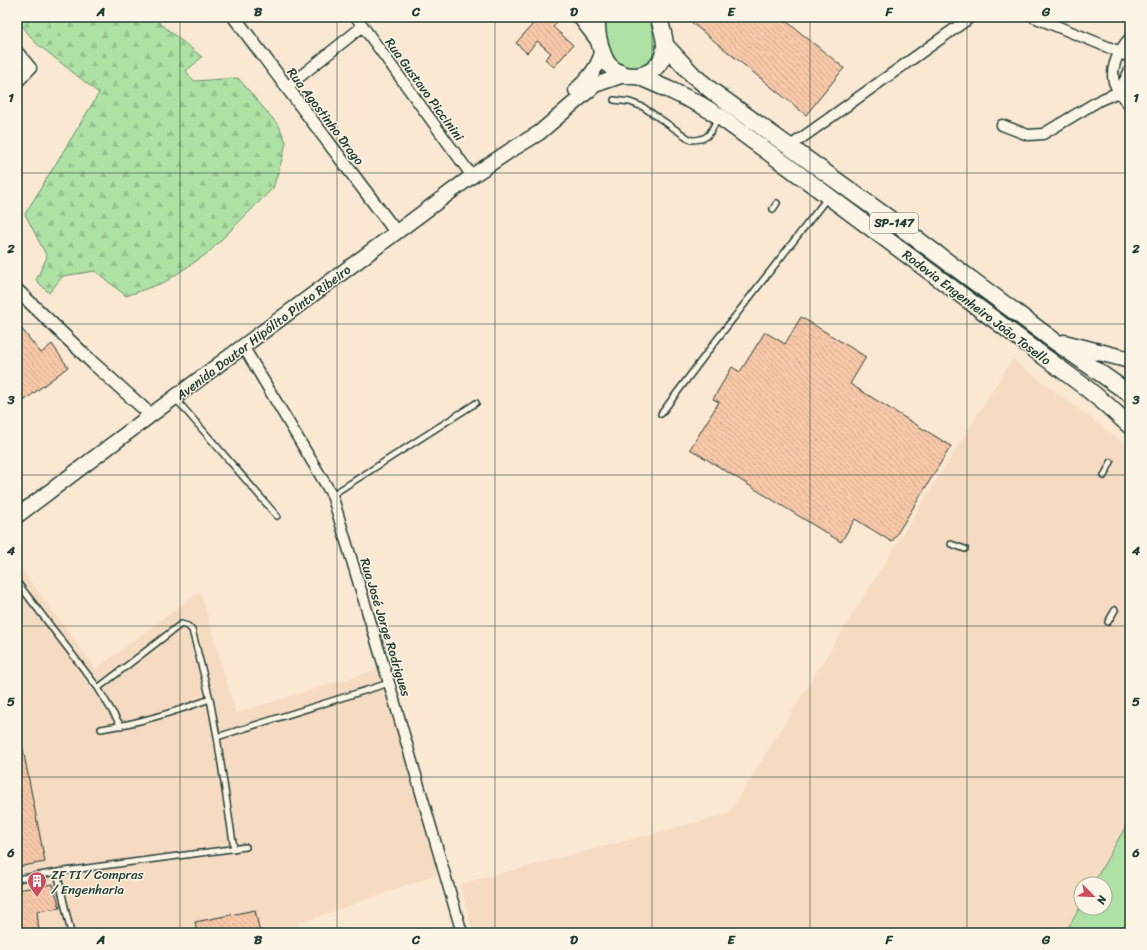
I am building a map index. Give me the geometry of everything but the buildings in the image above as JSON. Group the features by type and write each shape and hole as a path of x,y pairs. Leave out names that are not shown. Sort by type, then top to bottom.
{"highway":[{"path":"598,17 596,28 601,48"},
{"path":"658,17 664,40"},
{"path":"632,76 648,73 662,58 667,17"},
{"name":"Rodovia Engenheiro João Tosello","path":"664,40 693,75 712,91 1053,340 1128,390"},
{"name":"Rodovia Engenheiro João Tosello","path":"601,48 608,63 616,70 678,94 719,116 1108,405 1130,426"},
{"path":"1053,340 1130,360"}],"main road":[{"path":"580,17 601,48"},
{"name":"Avenida Doutor Hipólito Pinto Ribeiro","path":"511,150 588,79 600,61 601,48"},
{"name":"Avenida Doutor Hipólito Pinto Ribeiro","path":"17,516 472,176 539,133 595,85 632,76"}],"street":[{"name":"Rua Agostinho Drago","path":"234,17 396,232"},
{"name":"Rua Gustavo Piccinini","path":"356,17 472,176"},
{"path":"789,147 971,17"},
{"path":"1034,17 1120,52 1130,58"},
{"path":"287,87 363,26"},
{"path":"1130,38 1120,52 1113,73 1114,81 1119,92 1130,106"},
{"path":"17,51 31,68 17,83"},
{"path":"1002,125 1028,135 1043,134 1094,104 1119,92 1130,70"},
{"path":"17,290 94,364 151,415"},
{"name":"Rua José Jorge Rodrigues","path":"243,346 332,495 390,683 462,933"}],"lane":[{"path":"614,100 630,102 643,107 691,140 701,140 708,136 719,116"},
{"path":"661,414 828,196"},
{"path":"773,209 777,203"},
{"path":"175,397 277,516"},
{"path":"332,495 476,403"},
{"path":"1104,476 1111,462"},
{"path":"951,544 965,549"},
{"path":"17,582 98,688 121,726"},
{"path":"1108,622 1115,610"},
{"path":"98,688 182,624 188,626 192,630 210,699 234,849"},
{"path":"217,738 390,683"},
{"path":"102,729 121,726 160,716 210,699"},
{"path":"17,879 57,872 246,847"},
{"path":"57,872 71,933"}],"shaded area":[{"path":"1012,359 1130,448 1130,933 473,933 460,884 728,814"},
{"path":"17,563 96,669 200,591 236,713 379,669 439,874 298,924 301,933 17,933"}],"green space":[{"path":"17,17 152,17 202,57 186,71 194,81 238,78 279,126 286,142 273,188 208,253 165,282 126,296 95,271 63,276 49,293 36,280 47,257 25,214 99,93 36,43 17,20"},
{"path":"605,17 650,17 657,44 656,53 649,62 641,68 631,69 620,65 612,58 603,30"},
{"path":"1127,824 1130,826 1130,933 1065,933 1075,916 1113,916 1113,876 1098,876"}],"place":[{"name":"ZF TI / Compras / Engenharia","path":"37,898"}]}
